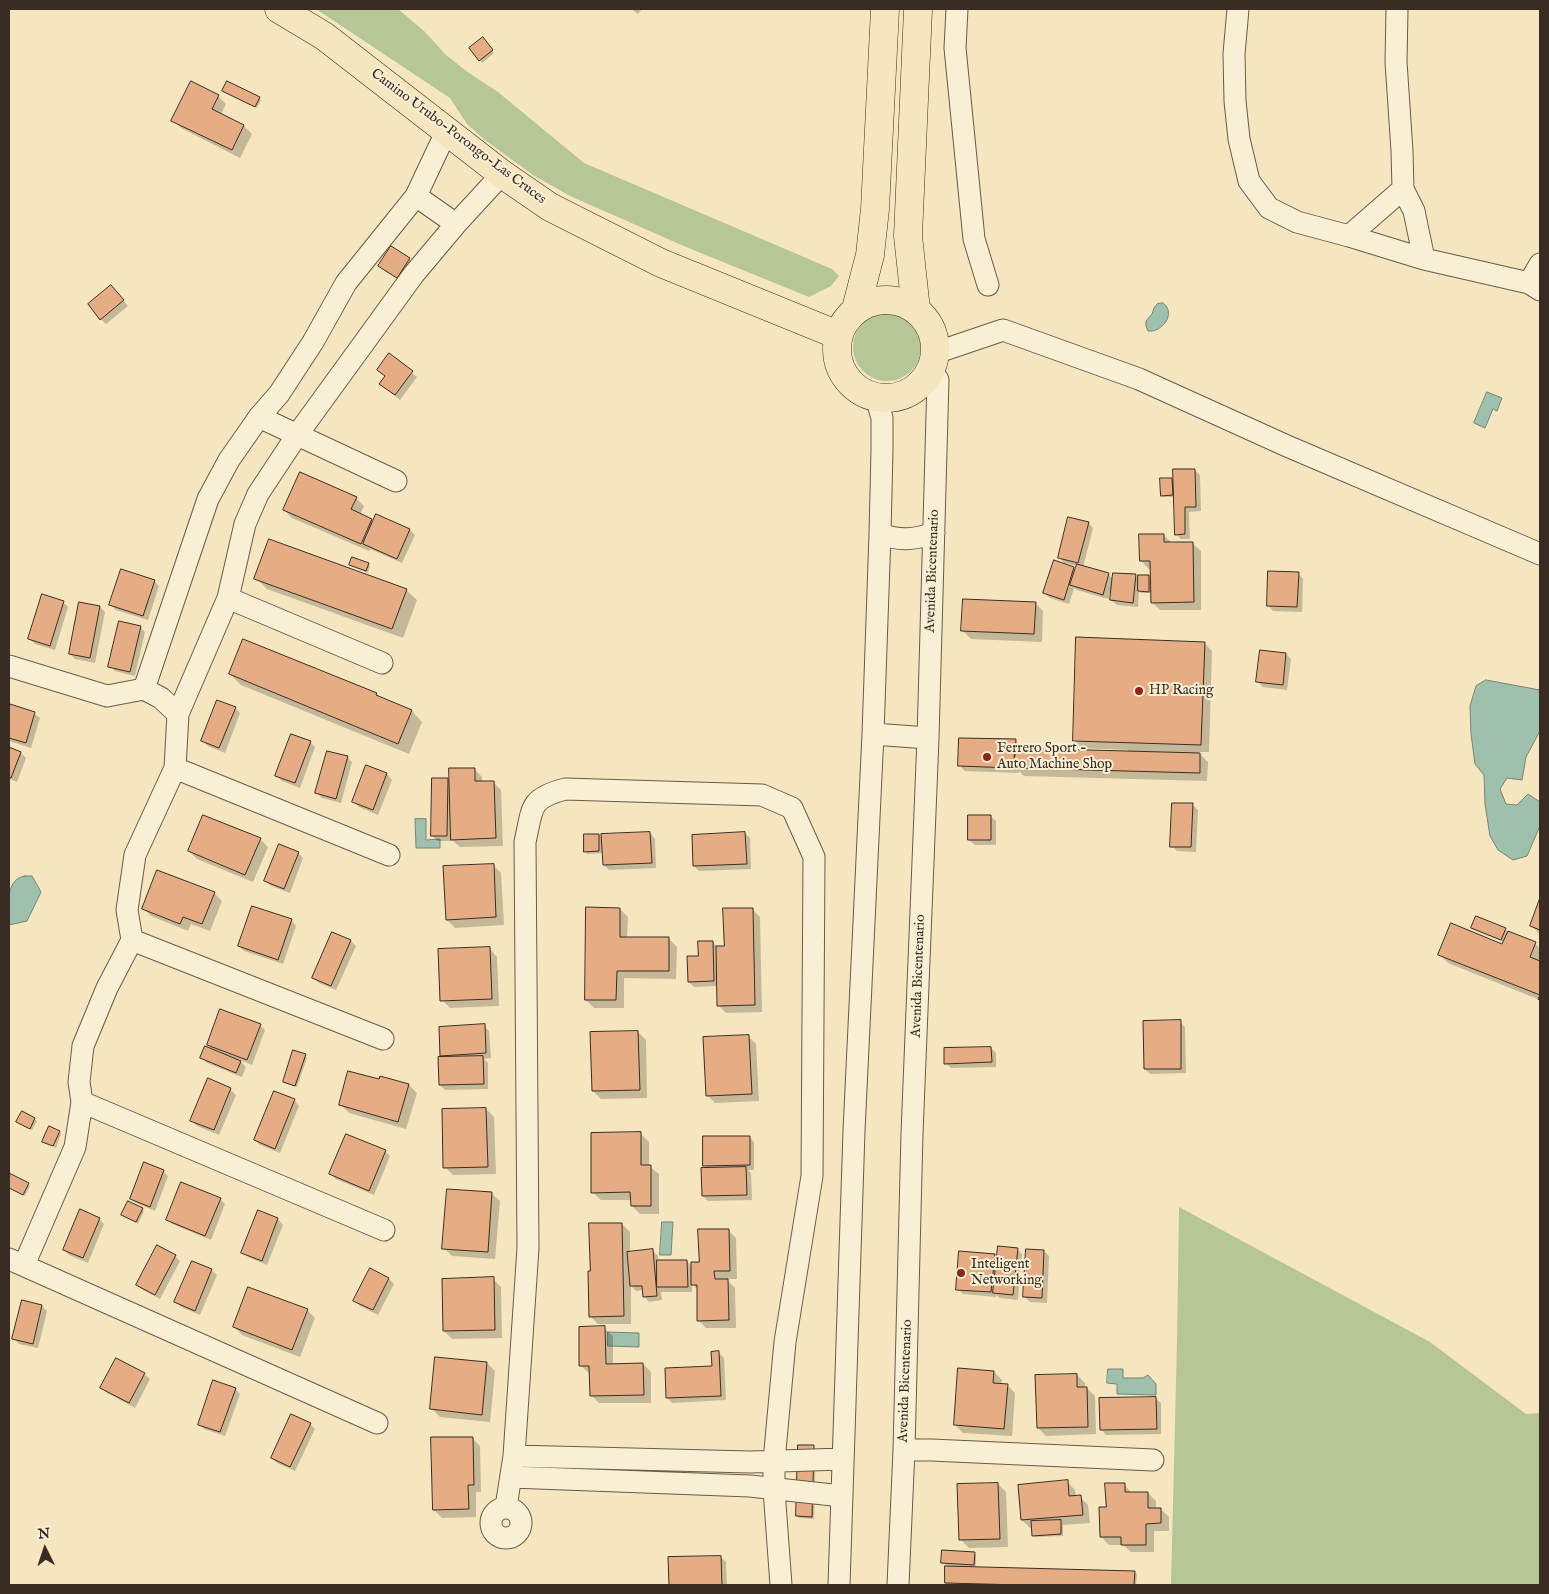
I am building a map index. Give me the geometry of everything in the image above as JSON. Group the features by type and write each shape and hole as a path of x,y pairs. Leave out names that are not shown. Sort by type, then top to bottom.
{"main road":[{"name":"Camino Urubo-Porongo-Las Cruces","path":"279,9 324,36 502,174 550,207 661,263 838,335"},
{"path":"856,309 870,255 875,209 885,9"},
{"path":"916,310 908,236 918,9"},
{"path":"886,300 902,302 916,310 927,322 934,337 933,361 921,383 908,392 892,398 876,397 860,391 848,381 840,367 836,351 838,335 845,320 856,309 870,302 886,300"}],"street":[{"path":"957,9 955,48 974,239 988,285"},
{"path":"1238,9 1234,54 1239,139 1249,181 1269,208 1297,222 1424,259 1535,287 1540,264"},
{"path":"1397,9 1396,62 1403,188 1414,210 1424,259"},
{"path":"144,689 208,499 229,460 259,416 279,394 313,342 346,284 416,196 447,130"},
{"path":"377,1423 16,1262 75,1147 82,1102 79,1082 83,1046 107,988 132,940 127,910 135,855 175,768 178,714 228,598 245,524 258,494 297,435 414,274 456,224 502,174"},
{"path":"1349,236 1403,188"},
{"path":"416,196 456,224"},
{"path":"933,361 1003,330 1139,379 1287,446 1540,554"},
{"name":"Avenida Bicentenario","path":"898,1585 934,534 938,380 933,361"},
{"path":"839,1585 854,1132 873,734 880,534 882,418 876,397"},
{"path":"259,416 396,481"},
{"path":"880,534 891,538 915,540 934,534"},
{"path":"228,598 382,663"},
{"path":"9,666 107,696 144,689 161,698 178,714"},
{"path":"873,734 928,738"},
{"path":"175,768 389,855"},
{"path":"506,1507 514,1456 528,1248 525,842 534,804 547,793 565,789 762,795 792,808 814,857 812,1176 784,1342 774,1461 774,1490 781,1585"},
{"path":"132,940 383,1039"},
{"path":"82,1102 384,1230"},
{"path":"904,1450 1153,1460"},
{"path":"514,1456 750,1462 843,1460"},
{"path":"511,1477 750,1486 842,1496"}],"shaded area":[{"path":"316,9 398,9 424,31 446,55 498,92 584,163 832,269 839,276 831,286 809,297 686,247 570,196 533,175 485,140 467,124 450,98"},
{"path":"1163,303 1169,312 1166,322 1158,329 1148,331 1146,321 1157,304"},
{"path":"880,313 894,313 906,318 916,328 921,340 921,354 916,366 906,376 894,381 880,381 868,376 858,366 853,354 853,340 858,328 868,318"},
{"path":"1487,392 1502,398 1497,411 1493,409 1485,428 1474,423"},
{"path":"1486,680 1540,690 1540,731 1526,757 1522,780 1507,778 1500,789 1506,804 1517,805 1528,794 1540,802 1540,826 1527,856 1513,860 1498,850 1490,836 1485,804 1484,775 1475,764 1470,706 1476,686"},
{"path":"415,819 426,819 426,840 440,839 440,848 416,848"},
{"path":"32,876 41,892 27,921 9,925 9,895 11,888 18,878"},
{"path":"1179,1207 1430,1342 1526,1414 1540,1413 1540,1585 1171,1585"},
{"path":"662,1222 673,1222 671,1255 660,1255"},
{"path":"608,1332 639,1333 639,1347 608,1346"},
{"path":"1108,1369 1123,1369 1123,1378 1143,1378 1148,1375 1156,1384 1156,1395 1117,1394 1117,1384 1107,1383"}],"building":[{"path":"483,37 493,50 479,61 469,48"},
{"path":"191,81 219,95 212,109 244,125 232,150 171,121"},
{"path":"227,81 260,97 255,107 222,91"},
{"path":"391,246 410,258 397,278 378,266"},
{"path":"111,285 124,300 100,320 88,304"},
{"path":"389,353 413,371 395,395 379,384 385,376 377,370"},
{"path":"1173,469 1195,469 1196,507 1185,507 1185,534 1175,535"},
{"path":"300,472 357,497 351,509 372,519 361,544 283,510"},
{"path":"1160,478 1172,478 1173,495 1161,496"},
{"path":"376,514 410,529 397,559 363,544"},
{"path":"1068,517 1089,522 1078,563 1058,558"},
{"path":"1139,534 1164,534 1164,542 1193,542 1194,602 1151,603 1150,561 1140,561"},
{"path":"269,539 407,589 392,629 254,579"},
{"path":"352,557 369,563 366,571 349,565"},
{"path":"1054,560 1074,567 1064,600 1043,593"},
{"path":"1077,564 1109,573 1103,595 1070,585"},
{"path":"121,569 155,580 143,616 109,605"},
{"path":"1268,571 1299,572 1297,607 1267,606"},
{"path":"1113,573 1136,574 1133,603 1110,600"},
{"path":"1138,575 1149,575 1149,592 1138,591"},
{"path":"42,594 64,601 50,646 28,639"},
{"path":"963,599 1036,602 1034,634 961,631"},
{"path":"79,602 100,606 90,658 69,654"},
{"path":"119,621 141,626 130,672 108,667"},
{"name":"HP Racing","path":"1076,637 1205,642 1201,745 1073,741"},
{"path":"243,639 377,693 376,695 412,710 398,744 229,674"},
{"path":"1260,650 1286,653 1283,685 1256,682"},
{"path":"217,700 236,707 219,748 201,741"},
{"path":"10,704 35,712 26,743 9,738"},
{"path":"291,734 311,741 295,783 275,776"},
{"name":"Ferrero Sport - Auto Machine Shop","path":"959,738 1016,739 1014,768 958,766"},
{"path":"9,747 21,752 11,778 9,777"},
{"path":"1015,748 1200,753 1200,773 1014,768"},
{"path":"327,751 348,756 336,799 315,793"},
{"path":"366,765 387,773 373,810 352,802"},
{"path":"449,768 475,768 475,781 494,781 496,838 451,840"},
{"path":"432,778 448,778 447,836 431,836"},
{"path":"1172,803 1193,803 1191,847 1170,847"},
{"path":"203,815 261,838 245,875 188,851"},
{"path":"968,815 991,815 991,840 968,840"},
{"path":"650,832 652,863 603,865 601,834"},
{"path":"745,832 747,864 693,866 692,835"},
{"path":"584,834 599,834 599,851 584,852"},
{"path":"279,844 299,852 284,889 264,881"},
{"path":"494,864 496,917 446,920 443,866"},
{"path":"157,870 215,892 202,924 183,917 180,924 142,909"},
{"path":"1540,898 1540,930 1530,926"},
{"path":"252,906 292,919 278,960 238,946"},
{"path":"586,907 620,908 620,937 669,937 669,971 617,971 616,1000 585,1000"},
{"path":"723,908 753,908 755,1005 717,1006 716,946 724,946"},
{"path":"1476,916 1506,928 1501,940 1471,928"},
{"path":"1451,923 1502,944 1508,931 1536,942 1530,957 1540,961 1540,995 1438,955"},
{"path":"332,932 351,940 331,986 312,978"},
{"path":"698,941 713,941 714,981 688,982 687,956 698,956"},
{"path":"490,947 492,999 440,1001 438,949"},
{"path":"220,1009 261,1024 247,1060 207,1045"},
{"path":"1181,1020 1181,1069 1144,1069 1143,1021"},
{"path":"485,1024 486,1053 440,1056 439,1027"},
{"path":"638,1031 640,1090 592,1091 590,1032"},
{"path":"749,1035 752,1094 706,1096 703,1037"},
{"path":"205,1046 241,1061 236,1073 200,1058"},
{"path":"991,1047 992,1062 944,1064 944,1048"},
{"path":"293,1050 306,1054 295,1086 283,1082"},
{"path":"483,1056 484,1084 439,1085 438,1057"},
{"path":"348,1071 379,1079 380,1076 409,1084 398,1122 339,1105"},
{"path":"208,1078 231,1088 214,1130 190,1121"},
{"path":"274,1091 295,1099 275,1149 254,1140"},
{"path":"486,1108 488,1167 443,1168 442,1109"},
{"path":"22,1111 35,1118 30,1129 16,1122"},
{"path":"49,1126 60,1131 53,1146 42,1142"},
{"path":"641,1132 641,1165 651,1165 651,1206 631,1206 630,1192 591,1193 591,1133"},
{"path":"346,1134 386,1150 369,1191 329,1174"},
{"path":"703,1136 750,1136 750,1165 703,1166"},
{"path":"144,1162 164,1170 150,1207 130,1199"},
{"path":"746,1167 747,1195 702,1196 701,1168"},
{"path":"9,1173 29,1183 23,1195 9,1188"},
{"path":"181,1182 221,1198 205,1236 166,1220"},
{"path":"447,1189 492,1192 488,1252 442,1249"},
{"path":"128,1201 143,1208 136,1222 121,1215"},
{"path":"80,1209 100,1218 83,1258 63,1250"},
{"path":"258,1210 278,1218 262,1261 241,1253"},
{"path":"589,1223 622,1223 624,1316 589,1317"},
{"path":"698,1229 729,1229 730,1271 714,1271 715,1279 728,1279 729,1320 697,1321 697,1285 691,1285 691,1262 699,1262"},
{"path":"157,1245 176,1255 155,1295 136,1285"},
{"path":"998,1246 1018,1248 1013,1295 993,1293"},
{"path":"653,1249 657,1296 643,1297 642,1286 630,1286 627,1252"},
{"path":"1026,1249 1044,1250 1042,1298 1023,1297"},
{"path":"959,1251 995,1254 991,1292 956,1290"},
{"path":"657,1260 687,1260 688,1287 657,1287"},
{"path":"192,1261 212,1269 195,1311 174,1302"},
{"path":"370,1268 389,1278 373,1310 353,1301"},
{"path":"494,1277 495,1330 443,1331 442,1279"},
{"path":"248,1287 308,1309 292,1350 233,1327"},
{"path":"22,1300 42,1305 33,1344 12,1339"},
{"path":"605,1326 606,1364 643,1363 644,1395 590,1396 589,1366 579,1366 579,1327"},
{"path":"719,1351 721,1396 666,1398 665,1368 712,1366 711,1352"},
{"path":"435,1357 487,1362 482,1415 430,1409"},
{"path":"116,1358 145,1373 129,1403 100,1388"},
{"path":"958,1368 994,1371 993,1383 1008,1384 1004,1429 954,1425"},
{"path":"1077,1374 1077,1387 1087,1387 1088,1427 1037,1428 1035,1375"},
{"path":"213,1380 236,1388 220,1432 198,1425"},
{"path":"1156,1397 1157,1429 1100,1430 1099,1398"},
{"path":"291,1414 311,1423 290,1467 271,1458"},
{"path":"431,1437 473,1437 474,1485 468,1485 469,1509 433,1510"},
{"path":"798,1445 814,1445 812,1517 796,1516"},
{"path":"1068,1480 1069,1496 1081,1495 1083,1515 1021,1520 1018,1485"},
{"path":"998,1483 1000,1539 959,1540 957,1484"},
{"path":"1105,1483 1125,1483 1125,1492 1148,1492 1148,1508 1161,1508 1161,1523 1146,1524 1146,1545 1121,1545 1121,1537 1100,1537 1099,1507 1106,1507"},
{"path":"1061,1520 1061,1534 1032,1536 1031,1521"},
{"path":"942,1550 975,1552 974,1565 941,1563"},
{"path":"721,1556 722,1585 669,1585 668,1557"},
{"path":"945,1566 1135,1571 1134,1585 945,1583"}],"place":[{"name":"HP Racing","path":"1139,691"},
{"name":"Ferrero Sport - Auto Machine Shop","path":"987,757"},
{"name":"Inteligent Networking","path":"961,1273"}]}
